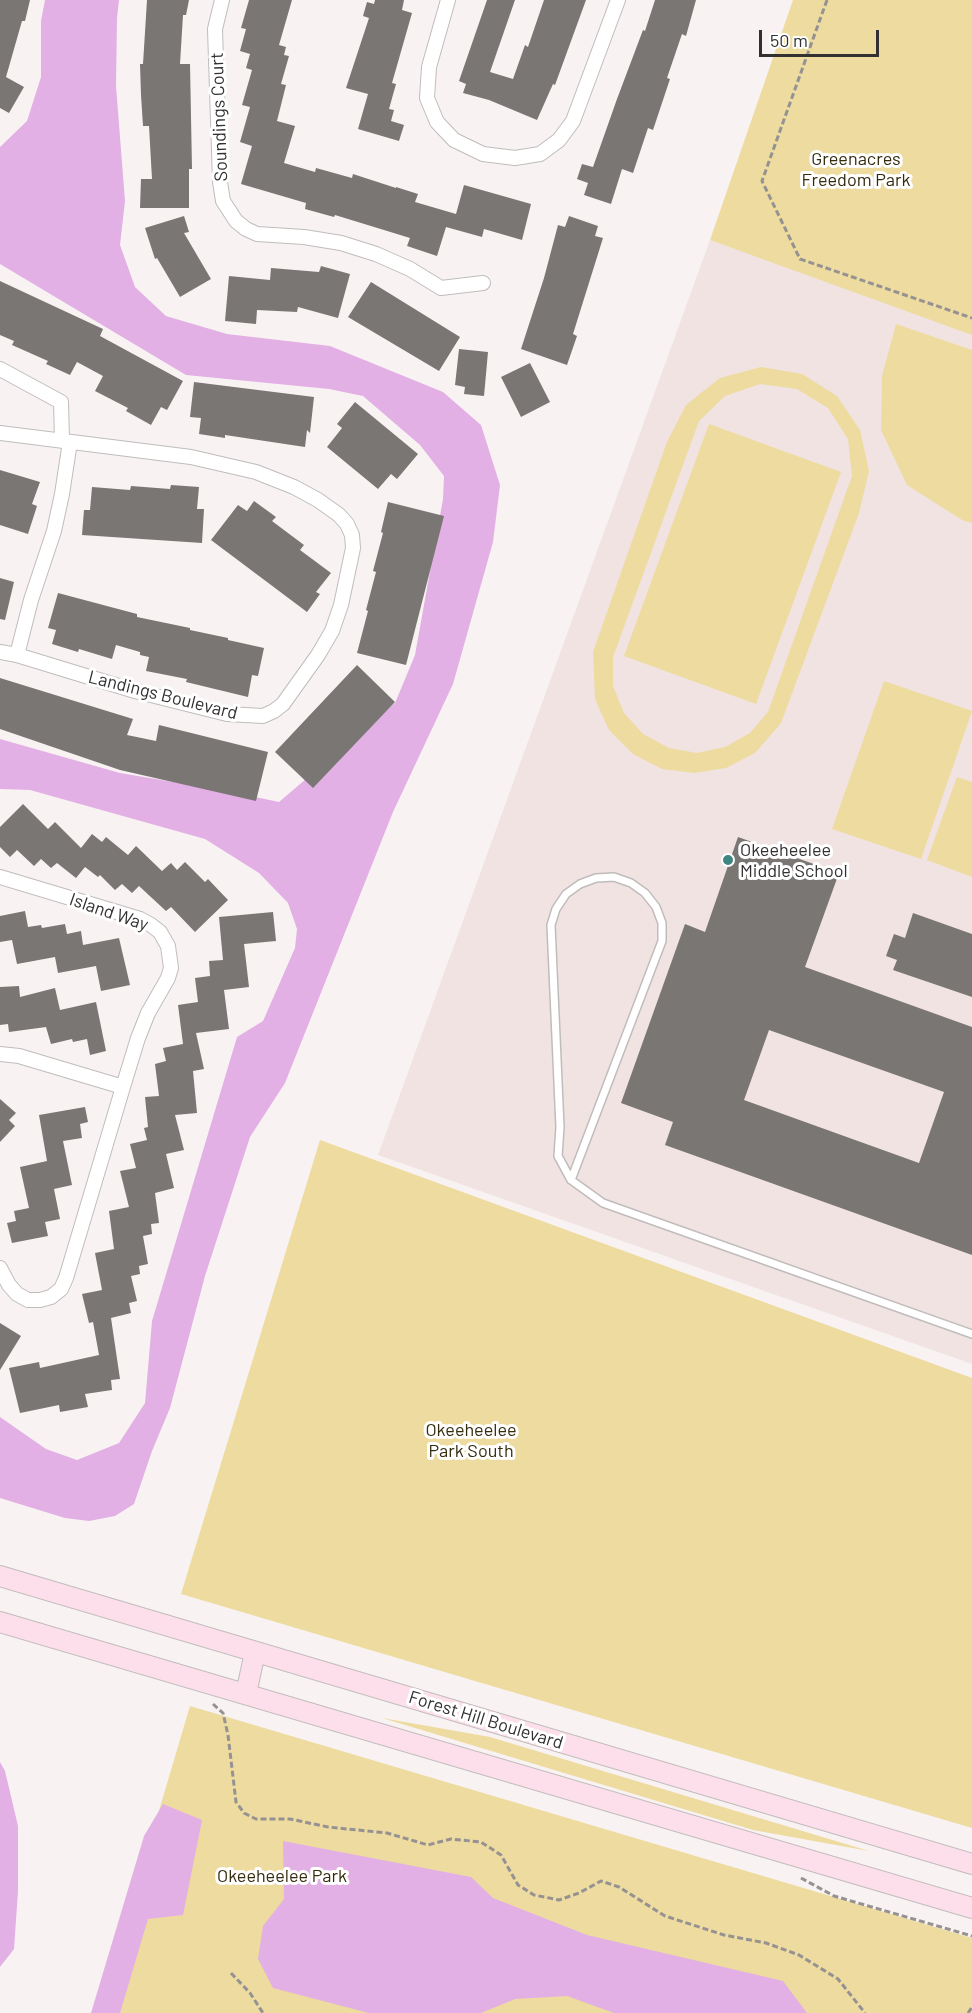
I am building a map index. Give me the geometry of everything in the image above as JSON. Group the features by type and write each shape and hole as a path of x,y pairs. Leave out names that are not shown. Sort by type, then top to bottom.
{"main road":[{"name":"Forest Hill Boulevard","path":"0,1576 972,1864"},
{"path":"0,1622 972,1908"},
{"path":"246,1694 255,1652"}],"street":[{"name":"Soundings Court","path":"222,0 215,29 220,182 223,201 236,221 256,234 341,243 376,254 410,269 441,288 483,283"},
{"path":"448,0 429,67 427,98 430,106 437,122 454,140 483,154 515,158 540,154 559,140 573,121 618,0"},
{"path":"0,369 61,402 66,441 62,494 54,531 17,655"},
{"name":"Landings Boulevard","path":"0,433 217,462 256,472 294,487 339,515 347,524 352,535 353,548 341,605 332,631 283,704 263,716 227,714 0,652"},
{"name":"Island Way","path":"0,877 151,925 160,932 168,946 171,968 138,1038 61,1289 51,1297 28,1300 17,1294 9,1285 0,1268"},
{"path":"0,1054 19,1056 123,1087"}],"lane":[{"path":"571,1180 662,940 662,923 656,907 645,892 631,883 614,877 596,878 580,884 566,894 556,909 551,925 560,1127 558,1156 571,1180 603,1203 972,1334"}],"path":[{"path":"827,0 762,181 800,259 972,318"},
{"path":"209,1703 224,1713 236,1802 244,1813 256,1819 290,1819 328,1827 387,1833 428,1845 451,1839 481,1842 501,1855 518,1885 534,1895 559,1900 579,1893 600,1881 620,1887 665,1916 724,1935 766,1943 799,1955 838,1979 865,2013"},
{"path":"795,1874 834,1896 972,1936"},
{"path":"231,1973 250,1993 263,2013"},
{"path":"968,2013 972,2007"}],"shaded area":[{"path":"45,0 119,0 116,86 125,201 120,245 135,287 166,316 227,334 330,346 443,392 481,425 500,485 493,542 453,684 393,812 285,1083 250,1137 205,1276 170,1408 134,1504 115,1516 89,1521 65,1518 0,1498 0,1417 46,1449 77,1460 119,1443 145,1403 152,1321 237,1037 263,1021 295,948 297,929 288,903 259,873 205,839 30,790 0,789 0,739 120,773 279,802 395,703 415,655 443,499 444,476 420,445 363,396 329,389 186,375 0,264 0,147 27,121 41,77 41,21"},
{"name":"Okeeheelee Middle School","path":"710,240 972,332 972,1364 378,1155"},
{"path":"0,1762 5,1771 18,1826 18,1891 14,1949 0,1967"},
{"path":"163,1804 202,1820 183,1915 148,1919 120,2013 91,2013 144,1836"},
{"path":"283,1841 471,1877 493,1898 587,1935 783,1981 807,2013 614,2013 567,1996 515,1999 481,2013 369,2013 273,1988 258,1959 263,1926 284,1899"}],"green space":[{"name":"Greenacres Freedom Park","path":"793,0 972,0 972,335 710,240"},
{"path":"896,324 972,350 972,523 962,520 907,485 881,430 882,376"},
{"path":"761,367 802,374 837,396 860,430 869,471 859,513 781,723 755,753 726,768 694,773 662,769 633,754 609,730 595,699 593,652 667,442 686,405 720,378","holes":["760,384 797,389 828,408 848,439 852,476 768,712 750,733 725,747 697,753 669,748 643,734 624,713 613,686 613,657 699,421 725,396"]},
{"path":"709,424 841,472 756,704 624,656"},
{"path":"884,681 972,711 921,859 832,829"},
{"path":"957,777 972,782 972,877 927,860"},
{"name":"Okeeheelee Park South","path":"320,1140 972,1378 972,1828 181,1594"},
{"name":"Okeeheelee Park","path":"190,1706 972,1938 972,2013 99,2013"},
{"path":"382,1718 490,1737 869,1851 753,1830"}],"building":[{"path":"0,0 30,0 6,77 24,87 9,113 0,108"},
{"path":"147,0 189,0 186,15 183,15 180,64 190,64 192,169 189,169 189,208 140,208 141,179 152,179 149,126 143,126 140,64 143,64"},
{"path":"249,0 292,0 279,45 286,47 284,55 289,56 281,84 286,85 277,121 295,126 284,163 315,172 316,168 352,178 353,174 418,194 415,202 456,214 464,185 531,204 522,240 484,229 482,237 446,227 437,256 407,246 410,238 335,215 334,217 305,209 306,203 241,184 252,146 240,142 250,107 242,105 252,70 246,68 250,54 240,51 246,29 241,28"},
{"path":"375,0 404,0 402,10 412,13 392,83 396,84 389,109 394,110 391,121 404,125 399,141 358,129 368,94 346,88 369,18 363,16 367,2 374,4"},
{"path":"487,0 515,0 490,72 513,79 525,45 528,47 544,0 586,0 555,85 553,84 537,120 489,100 463,93 466,84 459,81"},
{"path":"655,0 696,0 686,36 682,34 667,78 670,79 653,130 648,128 633,173 622,169 611,204 584,195 588,183 577,179 582,164 593,167"},
{"path":"184,216 189,232 184,233 211,279 180,297 157,258 155,259 145,228"},
{"path":"569,216 598,226 595,236 603,238 573,334 577,336 567,365 521,349 558,225 565,227"},
{"path":"321,266 350,274 338,318 298,307 297,312 257,310 256,324 225,321 229,276 270,280 271,268 319,272"},
{"path":"0,281 103,329 100,336 183,381 167,410 161,407 151,425 126,411 128,408 95,391 103,376 77,362 70,375 46,364 48,361 12,345 14,341 0,335"},
{"path":"371,282 460,337 439,371 348,317"},
{"path":"459,349 488,352 484,396 464,394 465,387 455,385"},
{"path":"530,363 550,402 521,417 501,377"},
{"path":"194,382 314,397 310,433 307,430 305,447 225,435 225,438 199,434 201,418 190,417"},
{"path":"355,402 418,454 397,479 391,474 378,489 327,447 342,428 337,424"},
{"path":"0,470 40,482 32,504 37,506 28,534 0,525"},
{"path":"171,485 199,487 197,509 204,509 202,543 82,535 84,510 90,510 92,487 130,490 131,486 170,489"},
{"path":"254,501 276,517 272,521 304,545 300,550 331,573 316,592 320,594 307,612 211,540 238,505 247,511"},
{"path":"388,502 444,516 406,665 357,653 368,611 366,610 376,572 373,571"},
{"path":"0,578 14,582 5,620 0,619"},
{"path":"58,593 137,614 137,617 190,628 190,630 264,648 258,676 252,675 248,697 186,682 187,679 146,671 149,657 116,645 112,659 52,644 56,630 48,628"},
{"path":"357,665 395,702 313,788 275,752"},
{"path":"0,678 133,719 127,735 156,741 159,725 268,752 256,801 120,770 0,729"},
{"path":"23,804 48,829 55,822 81,848 92,834 102,842 106,837 128,855 136,846 162,871 171,863 177,870 185,862 205,882 208,879 228,900 195,932 171,907 166,911 139,886 132,893 122,884 115,890 100,875 98,877 85,867 76,878 57,863 51,868 41,859 34,866 17,850 10,857 0,847 0,827"},
{"path":"738,837 839,873 805,967 972,1027 972,1255 665,1145 673,1122 621,1103 685,924 705,932","holes":["769,1030 944,1092 919,1163 744,1100"]},
{"path":"25,911 28,927 41,925 42,928 65,924 67,934 81,931 83,945 119,938 130,985 101,991 96,966 58,973 55,957 17,964 12,940 0,942 0,916"},
{"path":"273,912 276,941 244,944 249,987 224,990 229,1029 196,1033 204,1069 193,1071 197,1113 175,1115 184,1150 166,1154 174,1188 155,1193 159,1223 151,1224 152,1234 143,1236 148,1264 139,1266 140,1274 131,1276 137,1301 129,1303 131,1313 111,1318 120,1379 111,1380 112,1390 85,1394 88,1407 60,1412 59,1405 20,1413 9,1368 39,1362 40,1368 99,1355 93,1322 89,1323 82,1294 102,1290 95,1253 114,1249 109,1211 129,1207 120,1171 136,1168 130,1144 147,1140 144,1128 148,1127 145,1097 159,1096 155,1064 166,1061 163,1048 183,1044 178,1005 198,1002 195,978 210,976 209,961 223,960 219,917"},
{"path":"913,913 972,934 972,997 893,970 897,960 886,956 894,934 905,938"},
{"path":"19,986 20,997 55,988 60,1010 96,1002 106,1051 90,1055 87,1039 73,1042 72,1039 51,1044 46,1027 9,1032 8,1024 0,1025 0,987"},
{"path":"0,1099 16,1113 9,1120 15,1126 0,1142"},
{"path":"85,1107 88,1122 80,1124 82,1138 63,1141 72,1185 54,1189 60,1219 45,1222 48,1236 12,1243 7,1223 16,1221 14,1211 29,1208 20,1167 47,1161 39,1115"},
{"path":"0,1323 21,1336 0,1370"}],"place":[{"name":"Okeeheelee Middle School","path":"728,860"}]}
